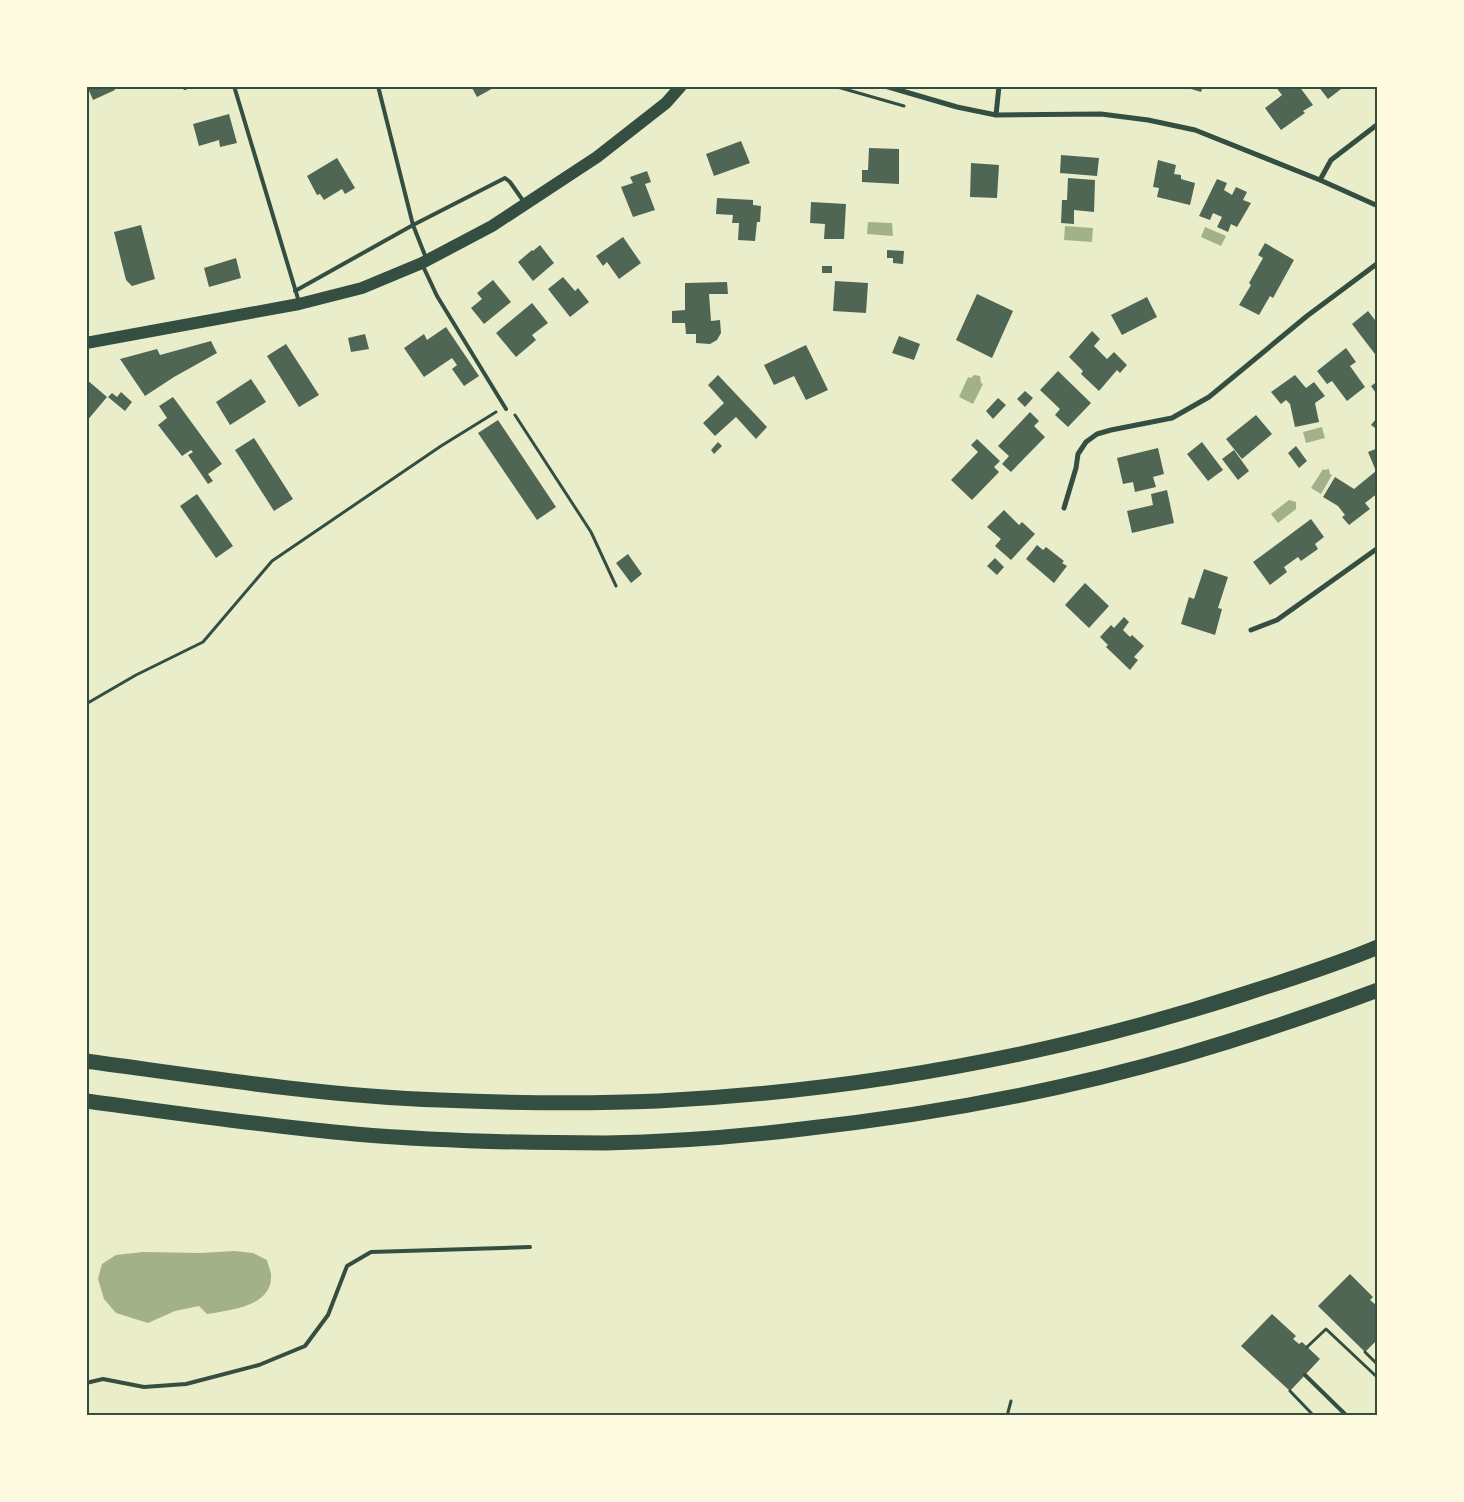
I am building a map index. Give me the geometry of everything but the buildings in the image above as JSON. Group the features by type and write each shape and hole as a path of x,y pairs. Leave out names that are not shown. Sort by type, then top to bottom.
{"highway":[{"path":"86,1061 337,1093 437,1100 548,1103 648,1101 767,1093 860,1082 948,1068 1088,1039 1196,1010 1299,976 1378,947"},
{"path":"86,1102 249,1123 357,1134 465,1141 607,1143 758,1134 860,1123 970,1105 1074,1084 1182,1056 1284,1024 1378,990"}],"main road":[{"path":"86,342 300,304 362,288 424,262 492,226 597,157 666,103 681,86"}],"street":[{"path":"885,86 957,107 996,114 1101,114 1148,120 1195,130 1320,180 1378,206"},
{"path":"996,114 999,86"},
{"path":"1320,180 1331,160 1378,124"},
{"path":"1064,508 1076,468 1078,454 1086,442 1097,434 1111,430 1172,418 1210,397 1307,316 1378,263"},
{"path":"1250,630 1277,620 1378,548"}],"lane":[{"path":"184,88 190,86"},
{"path":"234,86 300,304"},
{"path":"378,86 413,225 437,296 506,409"},
{"path":"295,291 413,225 505,178 526,204"},
{"path":"86,1383 103,1380 144,1388 186,1384 259,1365 306,1346 328,1315 348,1266 371,1252 530,1247"},
{"path":"1305,1375 1347,1416"}],"path":[{"path":"834,86 907,106"},
{"path":"86,704 136,675 202,642 272,561 441,446 497,411 506,409 515,414 591,532 616,586"},
{"path":"1307,1347 1326,1329 1378,1378"},
{"path":"1365,1352 1378,1365"},
{"path":"1290,1391 1314,1416"},
{"path":"1007,1416 1011,1401"}],"shaded area":[{"path":"868,222 892,223 893,236 867,234"},
{"path":"1065,226 1093,228 1092,242 1064,240"},
{"path":"1205,227 1226,236 1221,246 1201,237"},
{"path":"974,375 980,376 981,383 983,384 973,404 959,397 968,377 971,378"},
{"path":"1322,427 1325,438 1306,443 1303,432"},
{"path":"1323,469 1329,469 1332,475 1321,494 1311,488"},
{"path":"1289,500 1296,502 1296,509 1278,523 1271,514"},
{"path":"234,1251 253,1253 267,1260 271,1273 270,1286 265,1294 257,1300 248,1305 227,1311 207,1314 199,1306 175,1311 148,1323 116,1313 104,1299 98,1279 102,1264 116,1255 143,1252 200,1253"}]}
